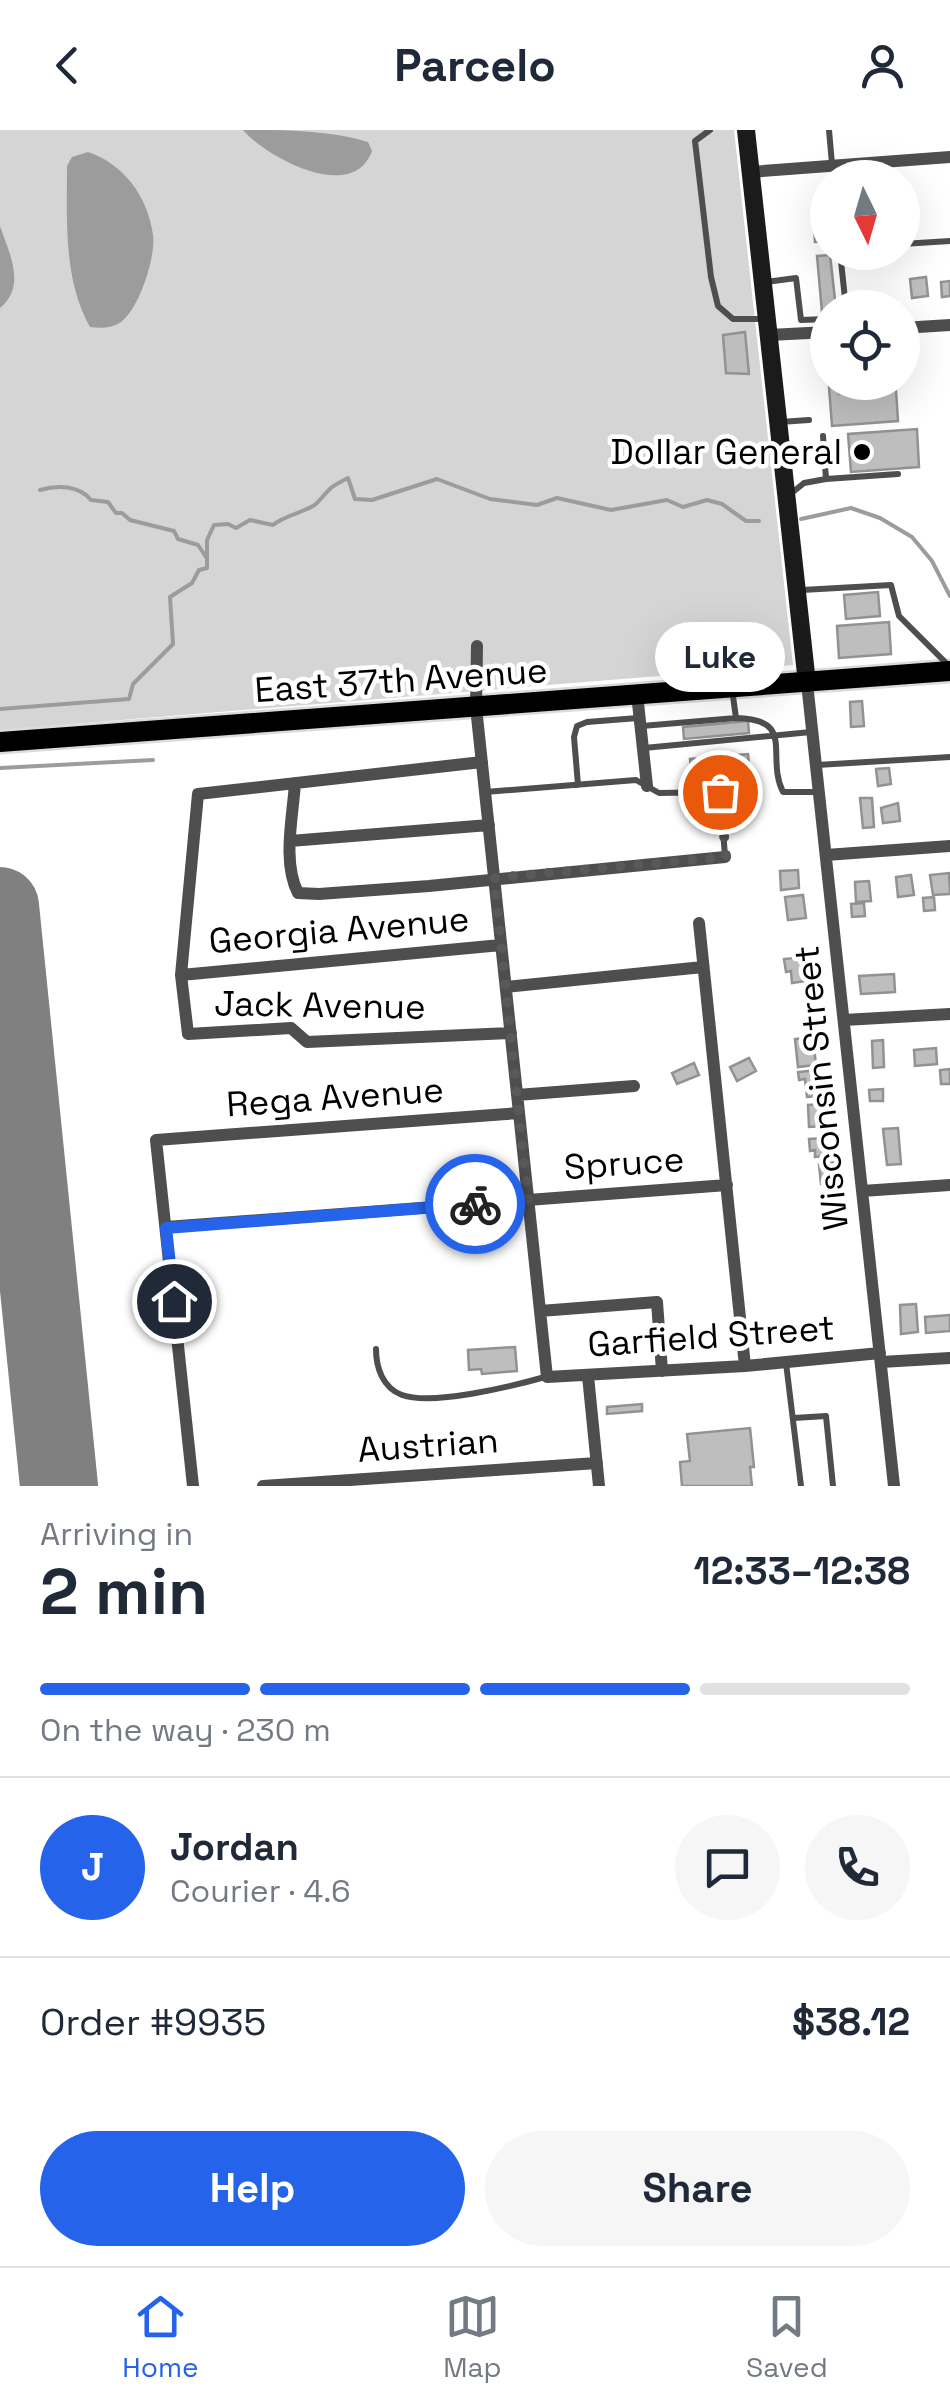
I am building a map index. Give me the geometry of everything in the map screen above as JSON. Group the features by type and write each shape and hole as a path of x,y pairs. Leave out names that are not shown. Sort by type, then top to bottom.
{"main road":[{"name":"East 37th Avenue","path":"0,742 807,683 950,669"}],"street":[{"path":"746,130 807,683"},
{"path":"911,160 950,157"},
{"path":"750,172 810,168"},
{"path":"920,327 950,325"},
{"path":"768,327 810,330"},
{"path":"477,646 476,707 546,1377"},
{"name":"Wisconsin Street","path":"807,683 894,1486"},
{"path":"637,694 647,786"},
{"path":"181,975 198,794 482,762"},
{"path":"295,783 290,841 293,883 298,893 726,857"},
{"path":"290,841 489,825"},
{"path":"826,855 950,846"},
{"path":"699,923 745,1366"},
{"name":"Georgia Avenue","path":"181,975 502,945"},
{"path":"506,988 702,967"},
{"name":"Jack Avenue","path":"181,975 188,1034 291,1028 307,1042 510,1033"},
{"path":"844,1020 950,1014"},
{"path":"517,1096 634,1086"},
{"name":"Rega Avenue","path":"166,1228 156,1140 519,1113"},
{"name":"Spruce","path":"166,1228 727,1185"},
{"path":"862,1191 950,1185"},
{"path":"166,1228 193,1486"},
{"path":"540,1311 657,1302 662,1372"},
{"name":"Garfield Street","path":"546,1377 786,1362 950,1358"},
{"path":"588,1376 599,1486"},
{"name":"Austrian","path":"263,1486 597,1463"}],"lane":[{"path":"710,130 696,141 711,277 718,306 733,319 768,327"},
{"path":"829,130 832,160"},
{"path":"920,242 950,240"},
{"path":"763,282 796,278 801,320 810,319"},
{"path":"779,422 809,420"},
{"path":"823,436 826,478"},
{"path":"787,496 804,484 826,478 898,474"},
{"path":"797,590 891,585 898,616 950,669"},
{"path":"732,688 736,718"},
{"path":"578,784 574,738 578,726 587,722 736,718 763,721 776,734 779,784 783,792 819,792"},
{"path":"643,748 812,732"},
{"path":"816,765 950,757"},
{"path":"485,792 636,780 659,793 720,792 726,857"},
{"path":"376,1350 376,1366 390,1388 405,1396 448,1396 546,1377"},
{"path":"786,1362 801,1486"},
{"path":"794,1418 826,1416 833,1486"}],"shaded area":[{"path":"0,130 734,130 793,665 0,730"},
{"path":"243,130 338,135 368,142 372,151 362,166 347,174 329,175 289,163"},
{"path":"88,152 113,165 132,184 146,208 153,235 149,269 140,295 121,322 106,328 90,327 75,289 68,248 67,166 72,157"},
{"path":"0,226 14,280 13,290 0,308"}],"building":[{"path":"818,270 832,270 834,290 820,290"},
{"path":"926,277 928,296 920,297 920,290 911,290 910,279"},
{"path":"950,281 950,296 942,297 941,282"},
{"path":"745,332 749,374 726,373 723,335"},
{"path":"830,400 897,400 898,421 832,426"},
{"path":"917,429 919,467 851,472 848,434"},
{"path":"878,592 880,616 846,619 844,595"},
{"path":"889,622 891,654 839,658 837,626"},
{"path":"862,701 864,726 851,727 850,702"},
{"path":"748,721 749,733 684,739 683,727"},
{"path":"748,754 750,775 692,780 690,759"},
{"path":"889,768 891,784 878,786 876,769"},
{"path":"860,798 872,798 874,827 863,828"},
{"path":"898,803 900,821 883,823 881,808"},
{"path":"798,870 799,888 781,890 780,871"},
{"path":"949,873 950,894 933,895 930,875"},
{"path":"911,875 914,895 898,897 896,877"},
{"path":"869,881 871,901 856,902 855,882"},
{"path":"803,895 806,918 788,920 785,897"},
{"path":"934,897 935,910 924,911 923,898"},
{"path":"864,903 865,916 852,917 851,904"},
{"path":"803,957 806,981 792,983 784,959"},
{"path":"894,974 895,992 861,994 859,976"},
{"path":"813,1037 816,1065 798,1067 795,1039"},
{"path":"883,1040 884,1067 873,1068 872,1041"},
{"path":"936,1048 937,1064 915,1066 914,1050"},
{"path":"749,1058 756,1071 737,1081 730,1067"},
{"path":"694,1063 699,1075 677,1084 672,1073"},
{"path":"950,1069 950,1084 941,1084 940,1070"},
{"path":"817,1070 820,1096 807,1097 805,1079 799,1080 798,1072"},
{"path":"883,1089 883,1101 870,1101 869,1090"},
{"path":"822,1104 823,1126 809,1127 808,1105"},
{"path":"898,1128 901,1164 887,1165 883,1129"},
{"path":"825,1138 827,1156 815,1157 809,1139"},
{"path":"838,1162 839,1174 832,1175 832,1183 821,1184 819,1164"},
{"path":"916,1304 918,1332 901,1334 900,1305"},
{"path":"950,1315 950,1331 926,1333 925,1317"},
{"path":"515,1347 517,1371 482,1374 481,1369 469,1370 468,1350"},
{"path":"642,1404 642,1411 607,1414 607,1407"},
{"path":"750,1428 752,1486 682,1486 680,1462 690,1461 687,1434"}],"waterway":[{"path":"0,709 129,699 133,684 173,644 170,597 192,583 199,570 207,568 207,540 214,525 236,528 250,520 273,525 313,506 348,478 355,499 372,500 437,479 490,499 537,505 557,498 611,510 667,500 683,507 707,500 722,504 746,521 759,521"},
{"path":"40,490 67,488 80,491 91,500 108,502 116,513 130,520 174,531 178,539 198,545 206,557"},
{"path":"801,519 851,508 880,518 912,537 932,561 950,596"},
{"path":"0,768 153,760"}],"taxiway":[{"path":"0,1132 23,1127"}],"runway":[{"path":"0,906 59,1486"}],"way so far":[{"path":"475,1204 528,1200 494,878 726,857 720,792"}],"place":[{"name":"Dollar General","path":"862,452"},
{"name":"Luke","path":"720,792"}],"route":[{"path":"174,1301 166,1228 475,1204"}]}
